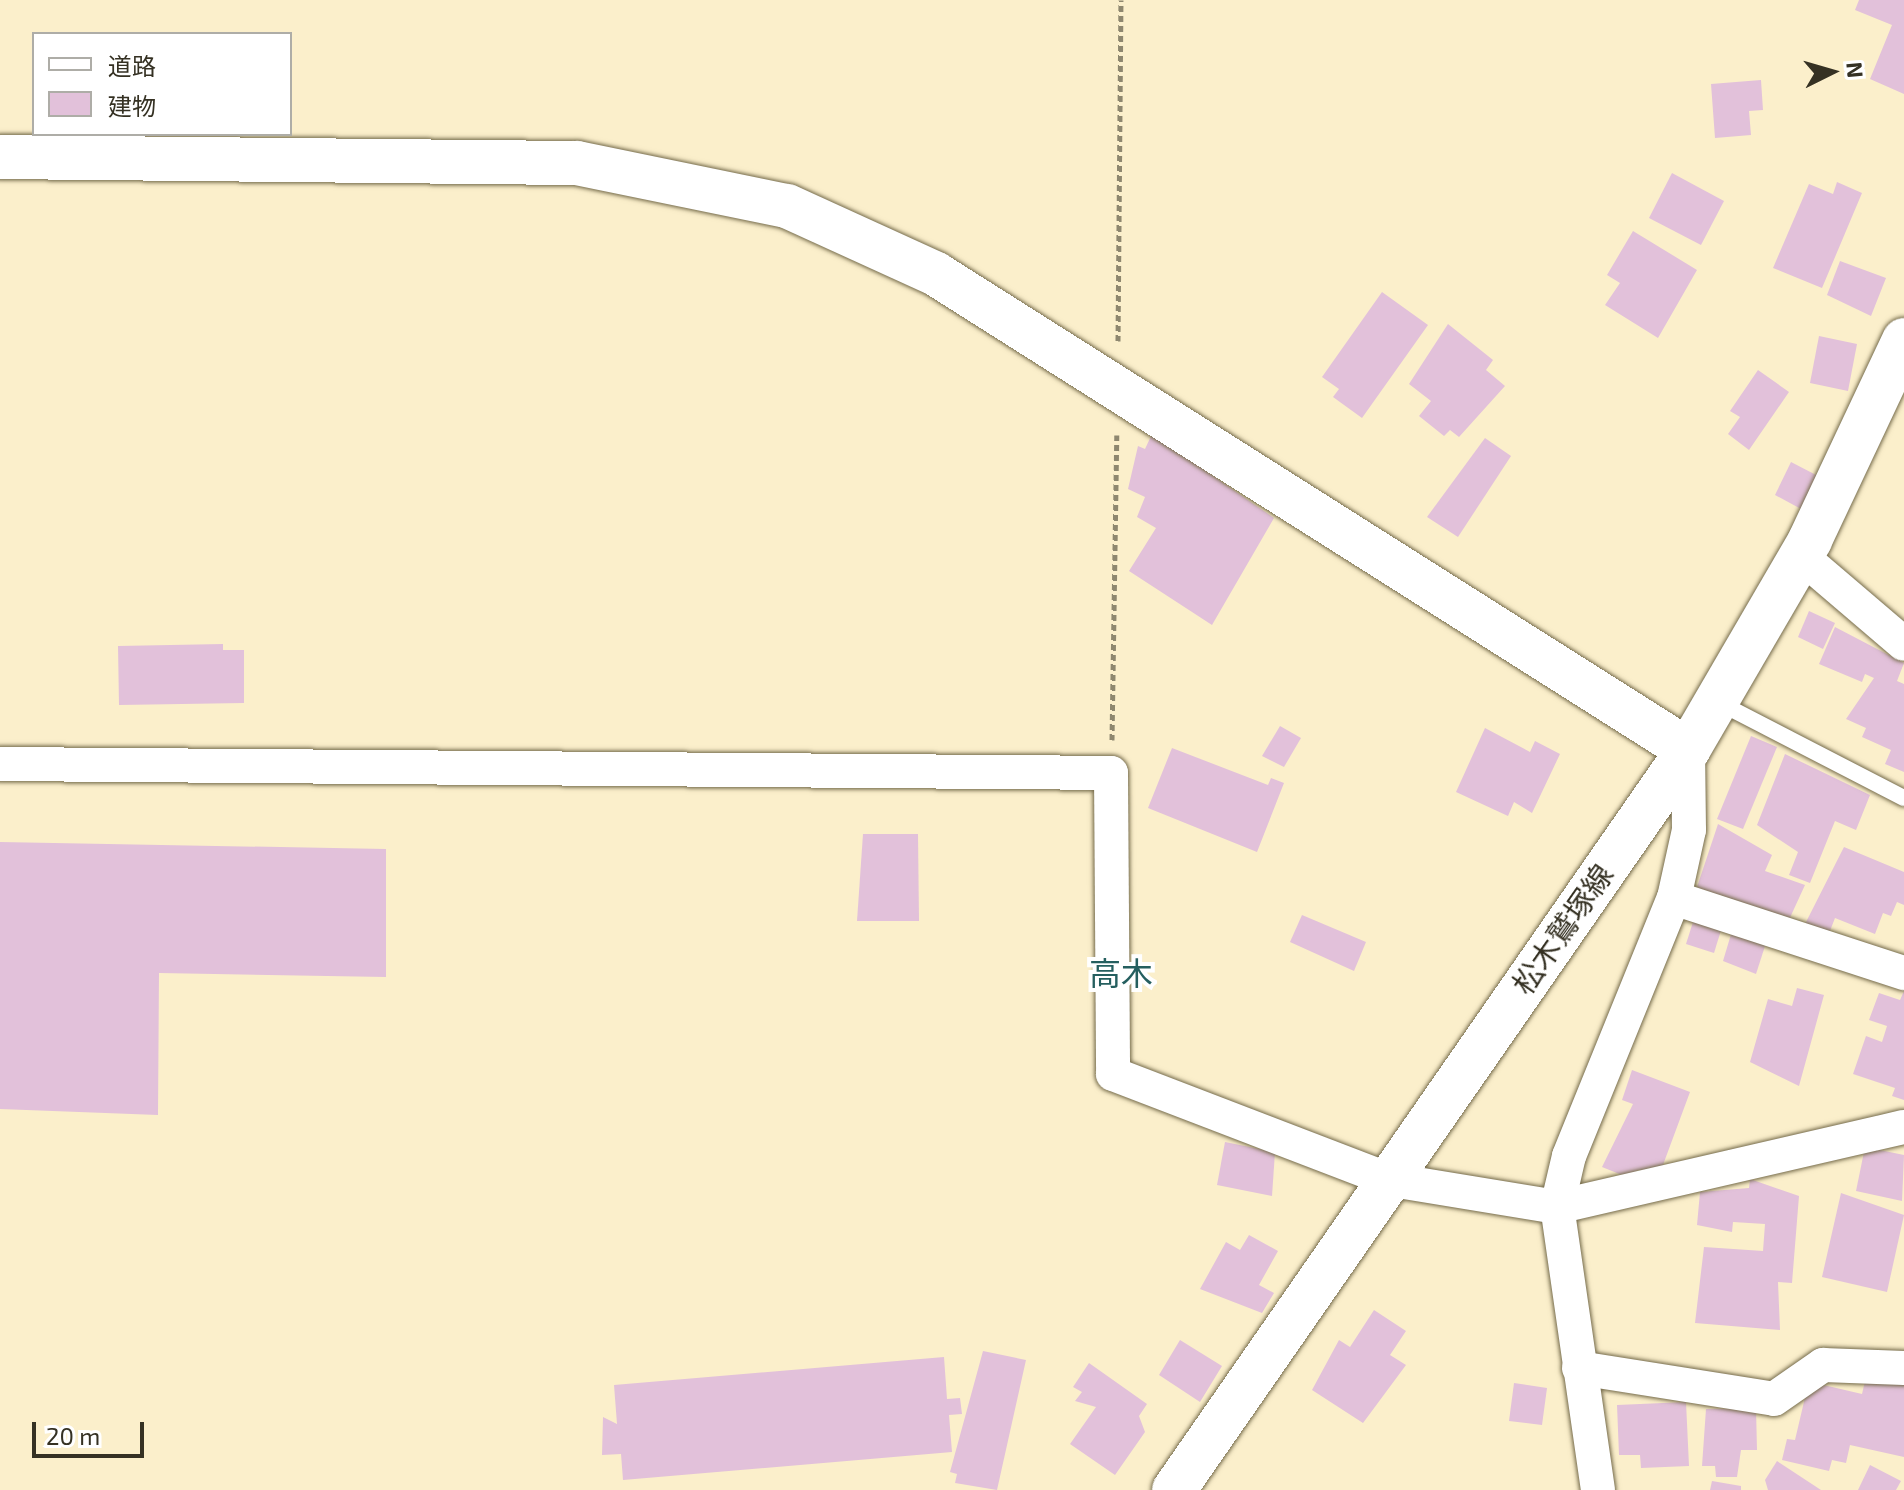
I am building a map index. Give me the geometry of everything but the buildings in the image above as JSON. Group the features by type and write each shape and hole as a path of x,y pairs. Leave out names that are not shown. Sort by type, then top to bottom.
{"street":[{"path":"0,157 577,163 787,206 936,274 1688,750 1689,830 1674,898 1569,1156 1557,1207 1598,1490"},
{"name":"松木鷲塚線","path":"1174,1490 1386,1179 1688,750 1801,556 1904,340"},
{"path":"1801,556 1904,644"},
{"path":"0,764 1111,773 1113,1074 1386,1179 1557,1207 1904,1127"},
{"path":"1674,898 1904,973"},
{"path":"1579,1368 1774,1399 1823,1365 1904,1368"}],"lane":[{"path":"1717,701 1904,798"}],"district":[{"name":"高木","path":"1121,972"}]}
